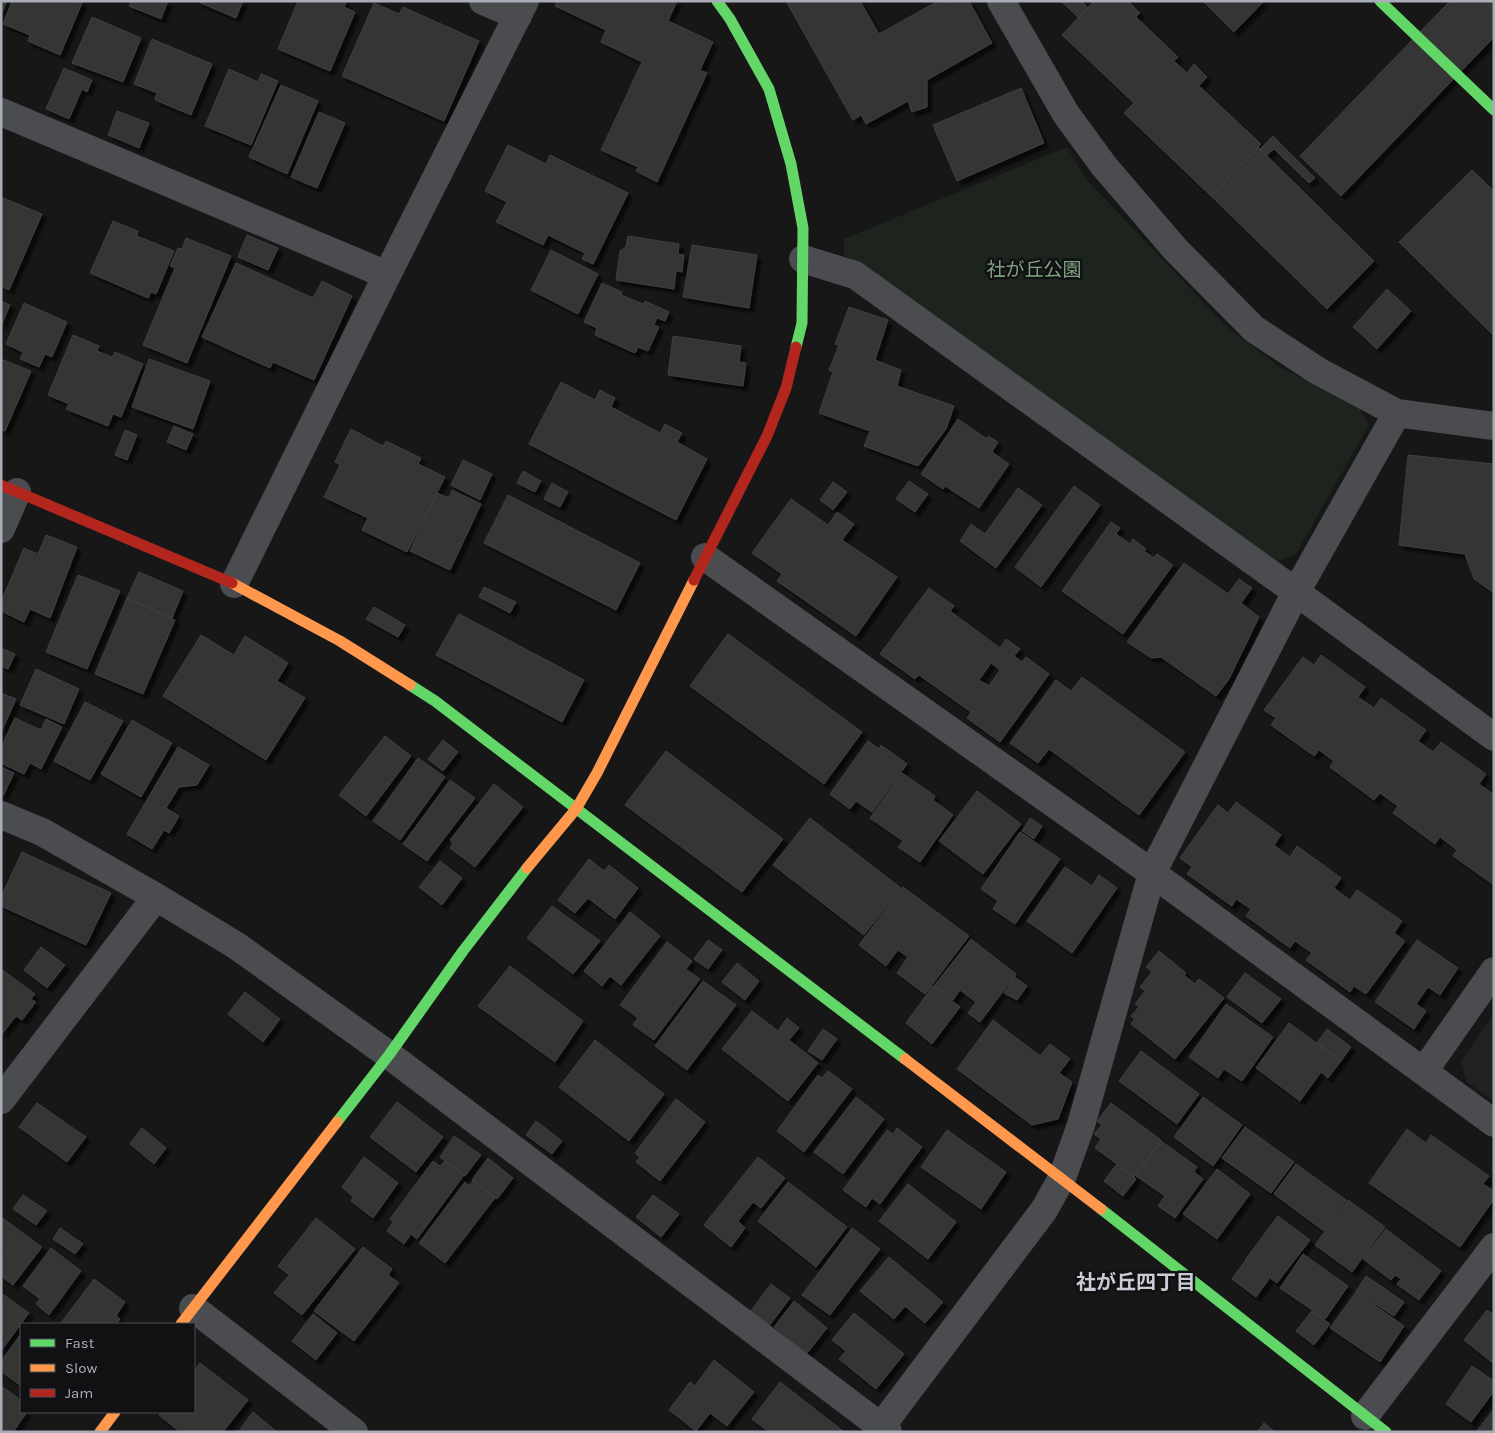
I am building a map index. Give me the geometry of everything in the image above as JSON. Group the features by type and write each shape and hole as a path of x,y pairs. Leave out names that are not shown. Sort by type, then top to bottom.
{"main road":[{"path":"187,1316 388,1055 538,854 576,809 597,773 767,436 786,388 802,323 802,228 791,164 769,89 730,19 717,1"},
{"path":"1380,1 1494,110"},
{"path":"9,489 234,584 340,642 435,701 1062,1178 1375,1424"},
{"path":"100,1432 114,1413"}],"street":[{"path":"234,584 521,9 483,1"},
{"path":"1001,1 1066,114 1104,166 1176,250 1254,329 1318,371 1397,413 1494,426"},
{"path":"1,112 387,275"},
{"path":"803,259 855,275 1494,737"},
{"path":"1,815 42,832 156,896 236,946 388,1055 882,1430 1044,1210 1062,1178 1084,1115 1152,873 1296,592 1397,413"},
{"path":"1,529 9,489"},
{"path":"705,557 1152,873 1494,1122"},
{"path":"1,1100 156,896"},
{"path":"1424,1071 1494,971"},
{"path":"1375,1424 1494,1247"},
{"path":"187,1316 354,1432"}],"shaded area":[{"path":"1494,1013 1494,1101 1467,1082 1461,1061"}],"green space":[{"name":"社が丘公園","path":"1067,147 1086,179 1227,327 1278,366 1359,408 1369,425 1295,555 1274,562 844,255 844,239"}],"building":[{"path":"1,1 7,1 1,15"},
{"path":"12,1 76,1 82,3 60,55 28,41 30,35 3,24"},
{"path":"131,1 168,1 161,19 129,6"},
{"path":"196,1 243,1 236,18"},
{"path":"298,1 346,1 344,7 355,12 330,71 278,49"},
{"path":"557,1 677,1 668,21 713,42 700,70 707,73 657,182 636,171 638,167 601,150 642,62 601,42 606,30 555,6"},
{"path":"786,1 860,1 879,34 938,1 947,1 948,3 951,1 969,1 992,43 927,80 927,107 912,112 908,101 866,124 861,115 853,120"},
{"path":"1061,1 1081,1 1088,8 1079,18"},
{"path":"1094,1 1120,1 1123,4 1128,1 1140,13 1136,17 1178,57 1174,61 1187,73 1194,64 1207,77 1199,86 1261,144 1211,196 1124,113 1134,103 1062,35"},
{"path":"1203,1 1264,1 1234,32"},
{"path":"1450,1 1494,1 1494,37 1341,196 1300,156"},
{"path":"374,3 399,14 403,7 479,41 444,121 342,76"},
{"path":"92,17 141,38 123,82 72,63"},
{"path":"152,39 212,64 191,115 155,100 157,93 134,84"},
{"path":"64,68 92,80 87,92 82,89 69,119 46,109"},
{"path":"229,69 258,82 261,74 278,81 251,145 205,126"},
{"path":"281,85 318,101 287,174 249,157"},
{"path":"1021,88 1044,143 957,181 933,125"},
{"path":"117,111 149,123 139,148 108,135"},
{"path":"319,112 345,123 317,188 291,177"},
{"path":"1273,136 1315,178 1309,183 1274,149 1266,156 1260,149"},
{"path":"508,145 546,164 550,155 628,193 593,264 582,259 585,253 548,235 543,245 496,222 507,202 485,191"},
{"path":"1258,147 1374,261 1327,309 1211,196"},
{"path":"1472,170 1494,191 1494,336 1399,242"},
{"path":"3,198 42,214 9,290 1,286 1,201"},
{"path":"113,221 138,231 137,236 174,251 156,294 151,292 148,298 90,273"},
{"path":"247,235 278,248 268,270 238,257"},
{"path":"628,236 679,244 678,254 684,255 682,272 676,271 674,289 616,280 620,251 626,247"},
{"path":"186,238 231,256 187,363 143,345 175,268 170,266 178,248 182,249"},
{"path":"692,245 757,255 749,308 683,297"},
{"path":"551,250 598,274 578,314 531,290"},
{"path":"236,263 313,298 322,281 352,296 314,380 273,362 270,368 202,337"},
{"path":"602,283 622,292 621,295 643,304 645,301 669,312 665,321 657,318 654,325 659,327 648,351 638,347 635,353 595,335 597,328 584,322"},
{"path":"1387,289 1411,311 1377,349 1353,327"},
{"path":"1,301 10,305 1,326"},
{"path":"24,303 67,322 52,357 45,354 39,367 20,359 23,352 6,344"},
{"path":"849,307 888,320 875,360 901,370 897,386 954,406 946,429 918,466 864,446 870,431 819,413 833,372 829,370 839,345 835,344"},
{"path":"73,335 99,346 97,351 112,357 115,352 143,364 121,417 113,414 108,426 66,409 69,404 48,395"},
{"path":"673,336 741,346 739,362 746,363 743,386 668,375"},
{"path":"1,359 31,371 5,431 1,430"},
{"path":"149,359 210,381 193,429 132,407"},
{"path":"561,382 595,400 600,390 615,398 611,407 660,433 665,424 682,433 677,442 707,459 676,520 529,444"},
{"path":"958,419 987,439 988,436 998,442 992,452 1009,464 979,508 945,486 943,489 921,474"},
{"path":"174,426 193,434 186,450 167,442"},
{"path":"351,429 383,446 386,441 421,458 418,464 445,477 407,552 362,530 368,518 324,497 340,465 335,462"},
{"path":"125,430 137,435 127,460 115,455"},
{"path":"1408,455 1494,464 1494,593 1474,579 1465,554 1399,545"},
{"path":"463,460 492,474 480,500 451,485"},
{"path":"523,471 541,481 535,492 517,483"},
{"path":"909,481 928,494 915,512 896,499"},
{"path":"833,482 847,492 833,510 820,500"},
{"path":"552,483 568,492 560,507 544,499"},
{"path":"1074,486 1100,505 1041,587 1015,567"},
{"path":"1018,488 1042,505 996,568 960,541 971,524 985,534"},
{"path":"452,490 481,504 450,570 410,551 437,493 449,498"},
{"path":"508,495 640,563 616,610 484,543"},
{"path":"791,499 828,525 837,512 854,524 842,540 897,577 856,636 777,581 782,574 752,553"},
{"path":"1111,522 1120,528 1116,534 1130,544 1133,539 1146,549 1144,551 1154,558 1157,554 1173,565 1123,634 1062,591"},
{"path":"46,535 77,547 50,618 30,609 24,622 1,611 1,602 24,548 38,554"},
{"path":"1184,563 1228,594 1239,579 1252,588 1241,603 1259,617 1229,679 1216,696 1161,657 1151,658 1127,642"},
{"path":"139,572 183,591 172,618 127,598"},
{"path":"78,575 120,591 87,669 46,652"},
{"path":"484,587 516,602 510,613 479,597"},
{"path":"929,588 954,606 950,611 1000,648 1006,639 1020,649 1014,656 1022,662 1026,657 1049,674 1000,742 967,718 971,712 919,675 915,679 880,654","holes":["991,663 1000,670 989,686 979,680"]},
{"path":"127,598 175,620 143,694 95,674"},
{"path":"374,607 405,625 398,637 366,619"},
{"path":"459,614 584,680 562,722 436,655"},
{"path":"728,634 862,732 824,784 690,686"},
{"path":"201,635 234,655 245,636 288,663 277,681 305,698 266,760 163,696"},
{"path":"1,648 15,654 8,669 1,666"},
{"path":"1321,655 1365,687 1358,697 1374,708 1381,698 1426,730 1418,741 1433,752 1441,742 1486,774 1479,784 1494,795 1494,885 1453,856 1457,850 1440,837 1435,844 1393,813 1398,806 1380,793 1374,800 1330,767 1334,761 1319,750 1314,756 1271,725 1276,718 1264,710 1303,657 1314,665"},
{"path":"36,669 79,689 64,724 20,705"},
{"path":"1082,677 1185,752 1139,815 1049,749 1038,763 1010,743 1056,680 1071,691"},
{"path":"1,693 16,699 1,733"},
{"path":"85,702 123,721 90,780 54,761"},
{"path":"15,718 41,730 46,719 62,727 41,769 30,763 24,774 1,763 1,747"},
{"path":"132,720 172,743 141,797 101,774"},
{"path":"385,736 411,756 366,816 339,795"},
{"path":"443,740 458,752 443,771 428,759"},
{"path":"868,741 879,749 881,745 907,764 872,812 856,801 850,809 830,794"},
{"path":"178,747 209,765 197,785 179,787 166,808 179,816 169,833 164,830 152,849 127,834"},
{"path":"666,751 783,839 742,892 625,805"},
{"path":"418,758 445,777 400,840 373,821"},
{"path":"1,767 14,773 3,796 1,795"},
{"path":"902,773 935,796 933,800 953,815 920,862 898,847 903,841 870,818"},
{"path":"450,780 475,798 427,861 403,844"},
{"path":"494,784 523,807 475,867 450,848 453,843 450,840"},
{"path":"977,791 1021,824 983,874 939,841"},
{"path":"1236,802 1281,835 1274,845 1290,857 1297,846 1341,878 1334,888 1350,900 1357,890 1402,921 1394,933 1405,941 1366,994 1354,986 1350,992 1306,960 1312,953 1295,941 1290,948 1246,916 1251,909 1236,899 1232,906 1187,874 1192,867 1180,858 1218,805 1228,813"},
{"path":"810,818 901,888 864,935 773,865"},
{"path":"1030,818 1042,826 1034,839 1022,831"},
{"path":"1020,832 1060,859 1015,924 993,909 998,901 981,889"},
{"path":"22,852 111,893 86,945 1,906 1,897"},
{"path":"589,859 604,871 609,865 638,888 615,919 588,898 575,913 558,900"},
{"path":"440,861 462,878 442,905 419,887"},
{"path":"1065,867 1092,886 1099,875 1117,888 1072,953 1027,921"},
{"path":"903,887 969,936 925,994 897,973 908,957 898,950 886,966 859,945"},
{"path":"552,906 600,941 573,974 527,938"},
{"path":"630,912 660,936 621,985 610,976 602,986 584,971"},
{"path":"971,939 1016,974 980,1022 968,1013 976,1002 960,990 953,1000 934,986"},
{"path":"708,940 722,950 708,969 694,959"},
{"path":"1417,940 1458,968 1440,995 1428,987 1416,1004 1426,1011 1414,1029 1375,1002"},
{"path":"667,942 692,961 686,969 700,979 654,1040 633,1025 638,1018 620,1005"},
{"path":"41,947 65,965 47,988 24,970"},
{"path":"1159,951 1186,973 1184,975 1195,984 1199,979 1224,998 1175,1059 1131,1024 1135,1019 1131,1016 1139,1007 1135,1004 1145,991 1140,987 1152,972 1146,967"},
{"path":"737,963 759,981 745,1000 722,982"},
{"path":"510,966 583,1021 555,1062 478,1006"},
{"path":"1,969 35,994 31,999 36,1002 22,1020 16,1016 2,1034"},
{"path":"1245,973 1281,999 1262,1023 1227,997"},
{"path":"1015,977 1027,986 1017,1000 1004,993"},
{"path":"703,981 736,1005 687,1070 655,1046"},
{"path":"933,986 960,1007 932,1044 906,1023"},
{"path":"245,992 280,1019 263,1042 228,1014"},
{"path":"1226,1004 1273,1037 1242,1081 1224,1069 1218,1078 1189,1057"},
{"path":"752,1011 778,1031 787,1018 799,1028 789,1040 818,1063 788,1101 722,1049"},
{"path":"993,1020 1040,1056 1050,1044 1070,1059 1059,1073 1072,1082 1058,1119 1032,1125 957,1069"},
{"path":"1289,1023 1341,1061 1328,1078 1321,1072 1300,1101 1256,1068"},
{"path":"823,1029 837,1039 822,1060 808,1051"},
{"path":"1327,1029 1351,1047 1341,1061 1317,1043"},
{"path":"595,1040 664,1094 629,1141 559,1087"},
{"path":"1141,1051 1199,1094 1177,1124 1119,1081"},
{"path":"828,1071 852,1089 804,1152 777,1131 818,1075 822,1078"},
{"path":"856,1097 884,1119 843,1174 814,1152"},
{"path":"1203,1097 1242,1125 1213,1166 1174,1137"},
{"path":"676,1099 705,1122 660,1181 636,1162 640,1157 635,1153"},
{"path":"397,1102 443,1137 416,1172 370,1137"},
{"path":"37,1103 86,1137 67,1162 19,1127"},
{"path":"1111,1103 1161,1140 1134,1177 1095,1148 1101,1139 1094,1134 1102,1125 1097,1121"},
{"path":"536,1121 562,1141 552,1154 526,1135"},
{"path":"1245,1127 1294,1162 1271,1193 1222,1158"},
{"path":"142,1128 166,1148 154,1164 130,1144"},
{"path":"897,1128 922,1147 880,1204 872,1198 866,1207 843,1190 887,1130 893,1134"},
{"path":"1407,1129 1426,1143 1431,1135 1489,1176 1483,1184 1494,1191 1494,1199 1460,1247 1369,1183"},
{"path":"947,1130 1006,1172 981,1209 921,1167"},
{"path":"454,1136 481,1155 465,1176 440,1157"},
{"path":"1161,1141 1197,1167 1194,1172 1203,1179 1175,1218 1158,1206 1165,1196 1136,1176"},
{"path":"364,1157 398,1183 373,1218 351,1201 353,1197 342,1187"},
{"path":"758,1157 785,1178 761,1208 753,1202 738,1221 745,1228 731,1247 704,1225"},
{"path":"488,1158 513,1178 497,1199 472,1180"},
{"path":"433,1161 440,1166 445,1161 464,1175 417,1239 411,1234 404,1244 387,1231 393,1222 390,1219"},
{"path":"1117,1164 1136,1179 1123,1196 1104,1181"},
{"path":"1296,1164 1346,1200 1324,1231 1274,1194"},
{"path":"1217,1169 1250,1194 1217,1239 1183,1214"},
{"path":"473,1181 495,1198 445,1263 419,1243 465,1182 469,1186"},
{"path":"788,1182 847,1227 816,1267 758,1221"},
{"path":"908,1184 956,1222 928,1259 879,1221"},
{"path":"23,1195 47,1211 36,1225 13,1209"},
{"path":"653,1195 679,1214 661,1237 636,1217"},
{"path":"1348,1200 1385,1227 1352,1272 1315,1245"},
{"path":"1278,1216 1310,1240 1277,1283 1245,1260"},
{"path":"1,1217 42,1247 13,1285 1,1276 1,1259 4,1255 1,1253"},
{"path":"316,1218 355,1249 302,1315 274,1293 289,1275 278,1266"},
{"path":"60,1228 83,1244 75,1254 53,1239"},
{"path":"852,1228 880,1249 830,1315 802,1295"},
{"path":"1386,1229 1441,1271 1419,1300 1397,1284 1401,1279 1395,1275 1391,1280 1363,1259"},
{"path":"363,1247 392,1269 388,1275 399,1283 354,1341 314,1311"},
{"path":"51,1248 81,1271 49,1315 36,1304 40,1299 23,1286"},
{"path":"1303,1254 1348,1286 1325,1319 1280,1288"},
{"path":"889,1257 943,1302 925,1323 905,1306 894,1319 860,1291"},
{"path":"1245,1261 1269,1279 1256,1297 1232,1279"},
{"path":"1366,1276 1404,1302 1394,1316 1356,1291"},
{"path":"94,1279 125,1302 116,1316 120,1319 117,1323 61,1323"},
{"path":"771,1284 790,1298 769,1326 750,1312"},
{"path":"1356,1292 1404,1326 1380,1362 1330,1328"},
{"path":"1,1293 29,1313 1,1351"},
{"path":"794,1301 827,1328 807,1353 774,1327"},
{"path":"1487,1310 1494,1315 1494,1364 1464,1340"},
{"path":"1312,1311 1330,1324 1314,1345 1296,1331"},
{"path":"854,1313 904,1354 876,1389 839,1359 846,1351 832,1340"},
{"path":"313,1314 337,1333 316,1360 292,1341"},
{"path":"20,1335 20,1385 1,1371 1,1361"},
{"path":"714,1360 754,1392 727,1426 710,1413 696,1431 669,1410 690,1382 695,1386"},
{"path":"200,1363 248,1400 223,1432 180,1432 159,1415 161,1413 195,1413 195,1370"},
{"path":"1472,1366 1494,1381 1494,1391 1471,1422 1446,1404"},
{"path":"780,1382 843,1432 769,1432 752,1419"},
{"path":"1,1386 20,1399 20,1413 26,1413 13,1432 1,1432"},
{"path":"1494,1409 1494,1432 1476,1432"},
{"path":"253,1412 277,1432 238,1432"},
{"path":"1264,1423 1275,1432 1257,1432"}],"traffic: fast":[{"path":"717,1 730,19 769,89 791,164 803,228 802,323 796,347"},
{"path":"1380,1 1494,110"},
{"path":"410,685 435,701 905,1059"},
{"path":"337,1122 389,1055 463,951 527,868"},
{"path":"1101,1209 1386,1432"}],"traffic: slow":[{"path":"527,868 576,809 597,773 694,580"},
{"path":"232,583 340,641 410,685"},
{"path":"905,1059 1101,1209"},
{"path":"182,1323 337,1122"},
{"path":"100,1432 114,1413"}],"traffic: jam":[{"path":"694,580 767,436 786,388 796,347"},
{"path":"1,485 232,583"}],"district":[{"name":"社が丘四丁目","path":"1136,1282"}]}
